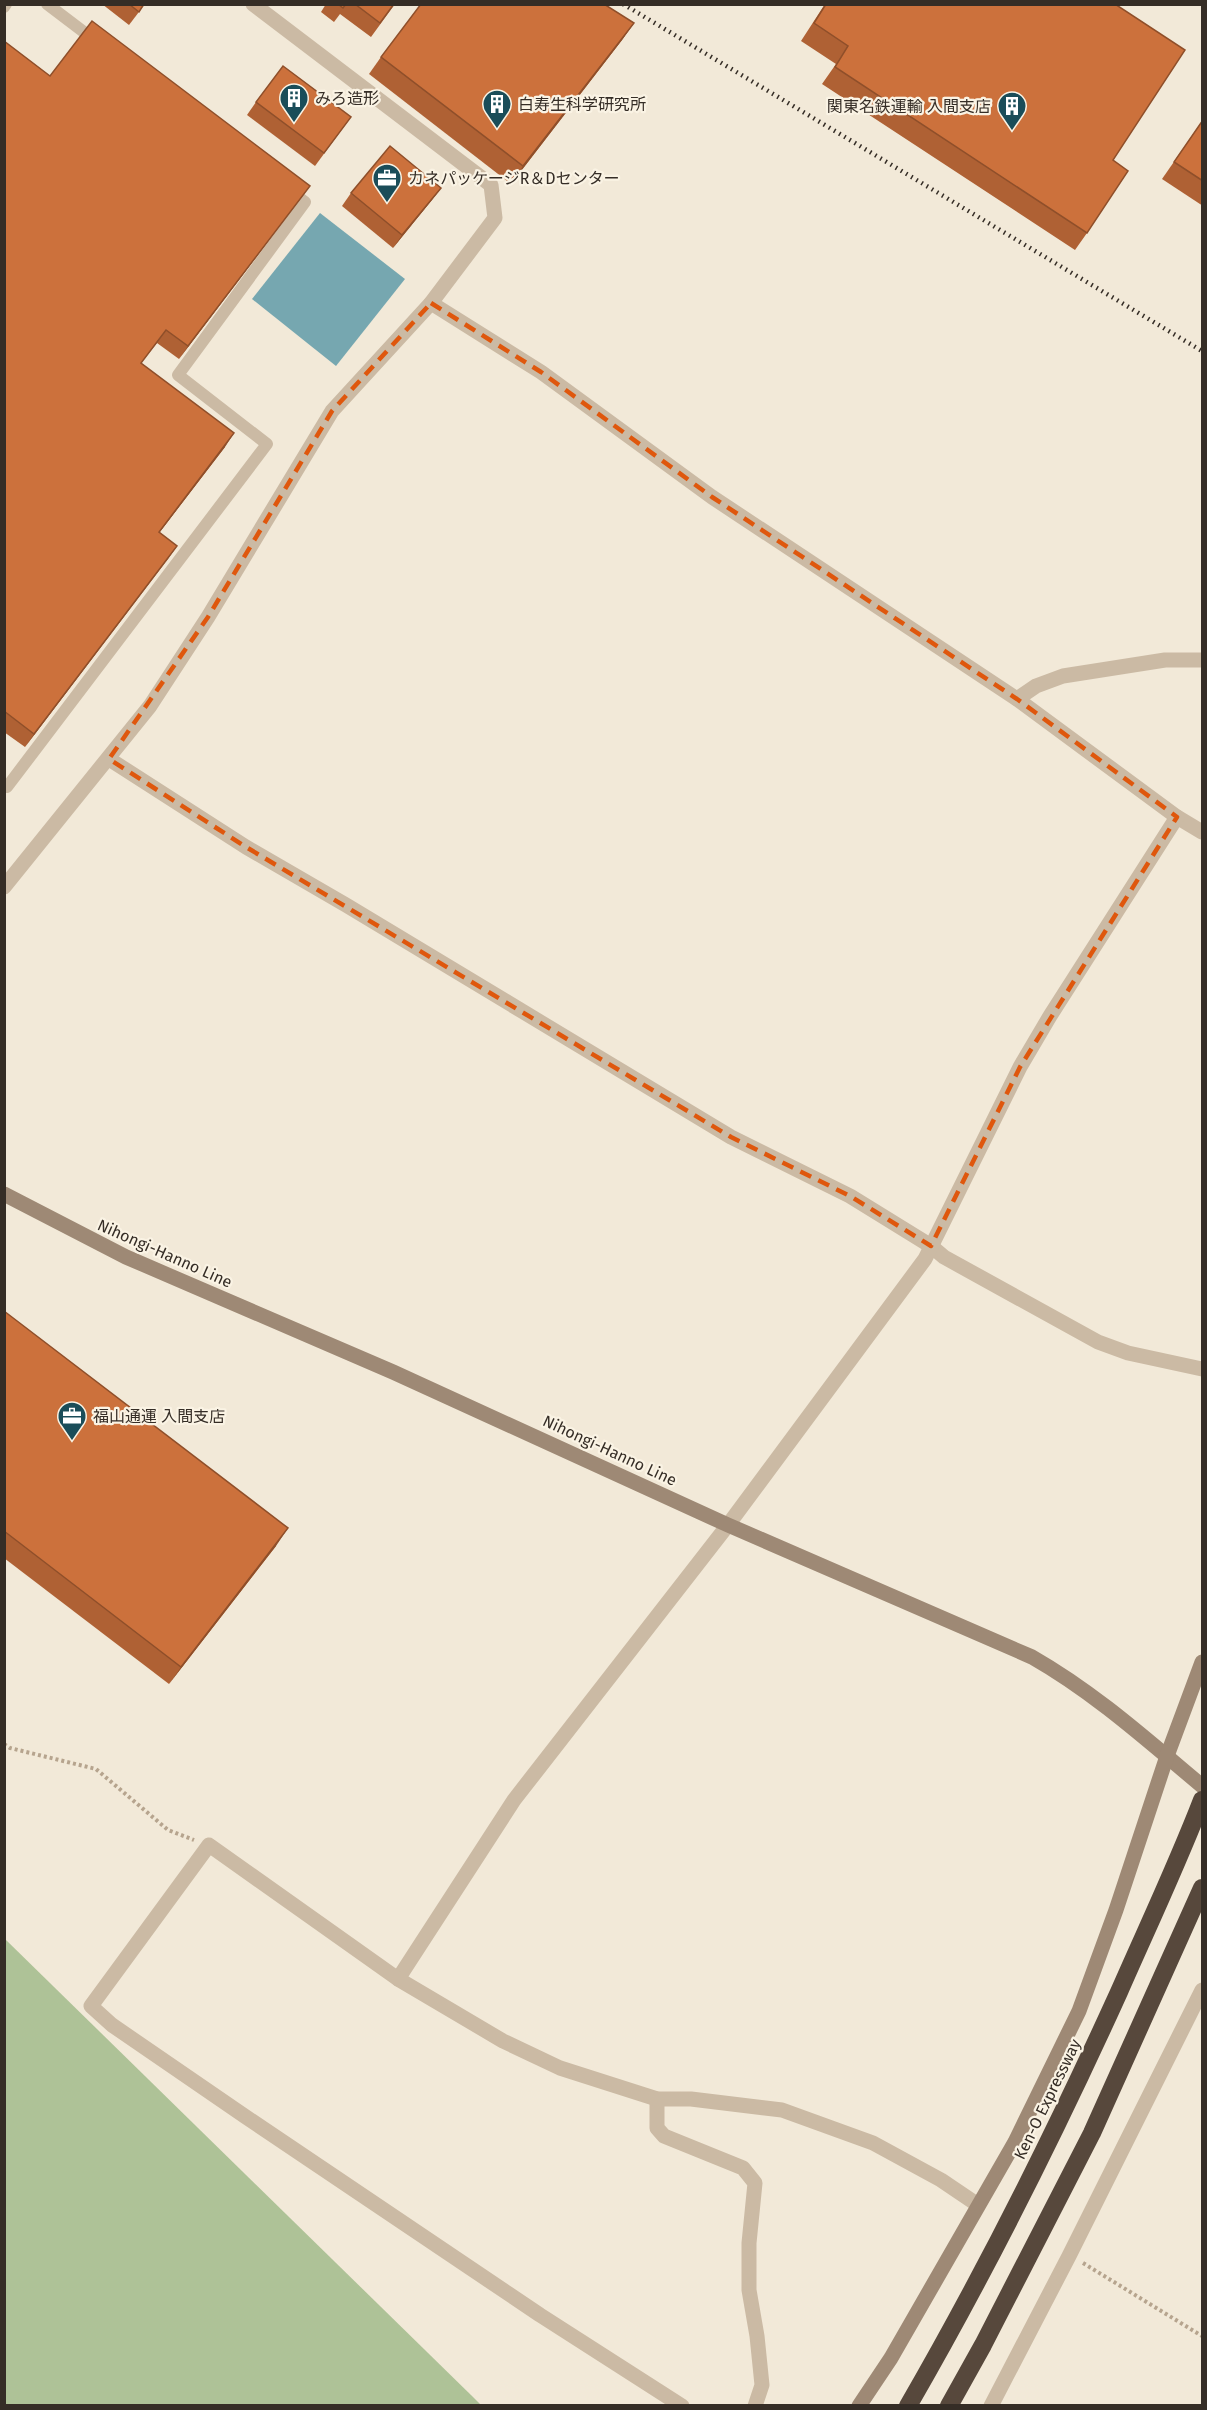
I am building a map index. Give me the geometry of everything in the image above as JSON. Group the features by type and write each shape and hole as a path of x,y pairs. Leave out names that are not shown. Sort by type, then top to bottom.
{"highway":[{"name":"Ken-O Expressway","path":"908,2406 954,2327 1062,2118 1203,1800"},
{"path":"949,2406 983,2345 1092,2133 1203,1888"}],"main road":[{"name":"Nihongi-Hanno Line","path":"4,1194 126,1257 463,1403 728,1525 1032,1657 1062,1674 1109,1708 1203,1786"},
{"path":"859,2406 891,2358 1015,2142 1079,2011 1116,1910 1167,1756 1203,1662"}],"street":[{"path":"4,887 150,706 208,617 332,411 431,303 495,218 491,186 253,4"},
{"path":"431,303 541,372 712,497 1017,699 1177,817 1203,832"},
{"path":"1017,699 1035,686 1063,676 1165,660 1203,660"},
{"path":"109,759 246,847 731,1137 850,1196 931,1246 944,1257 1098,1342 1128,1353 1203,1369"},
{"path":"398,1979 514,1800 728,1525 925,1259 1020,1067 1177,817"},
{"path":"682,2406 540,2315 256,2124 112,2025 91,2006 209,1845 398,1979 503,2041 560,2068 657,2099 691,2099 782,2110 873,2143 941,2180 978,2205"},
{"path":"991,2406 1203,1990"},
{"path":"657,2099 657,2128 664,2136 743,2168 755,2183 749,2243 749,2290 758,2336 762,2385 754,2406"}],"lane":[{"path":"47,4 104,48"},
{"path":"4,785 7,787 267,444 178,375 304,202 282,185"}],"path":[{"path":"4,1744 10,1748 96,1769 168,1830 209,1845"},
{"path":"1069,2256 1203,2336"}],"highlighted area":[{"path":"431,303 541,372 712,497 1017,699 1177,817 1020,1067 931,1246 850,1196 731,1137 246,847 109,759 208,617 332,411"}],"green space":[{"path":"5,1939 473,2397 481,2405 5,2405"}],"water":[{"path":"320,213 405,279 336,366 252,299"}],"building":[{"path":"129,4 144,4 139,12"},
{"path":"355,4 394,4 380,23"},
{"name":"白寿生科学研究所","path":"421,4 604,4 634,23 523,166 381,57"},
{"name":"関東名鉄運輸 入間支店","path":"826,4 1115,4 1185,50 1113,160 1128,171 1087,233 835,67 848,46 814,23"},
{"path":"92,21 310,186 188,346 166,330 141,363 234,433 159,532 177,546 34,734 4,711 4,41 50,76"},
{"name":"みろ造形","path":"283,66 351,117 324,153 256,102"},
{"path":"1203,120 1203,181 1174,162"},
{"name":"カネパッケージR＆Dセンター","path":"390,146 441,188 402,235 351,193"},
{"name":"福山通運 入間支店","path":"4,1311 288,1528 181,1667 4,1531"}],"railway":[{"path":"623,4 1202,351"}],"place":[{"name":"みろ造形","path":"294,124"},
{"name":"白寿生科学研究所","path":"497,130"},
{"name":"関東名鉄運輸 入間支店","path":"1012,132"},
{"name":"カネパッケージR＆Dセンター","path":"387,204"},
{"name":"福山通運 入間支店","path":"72,1442"}]}
